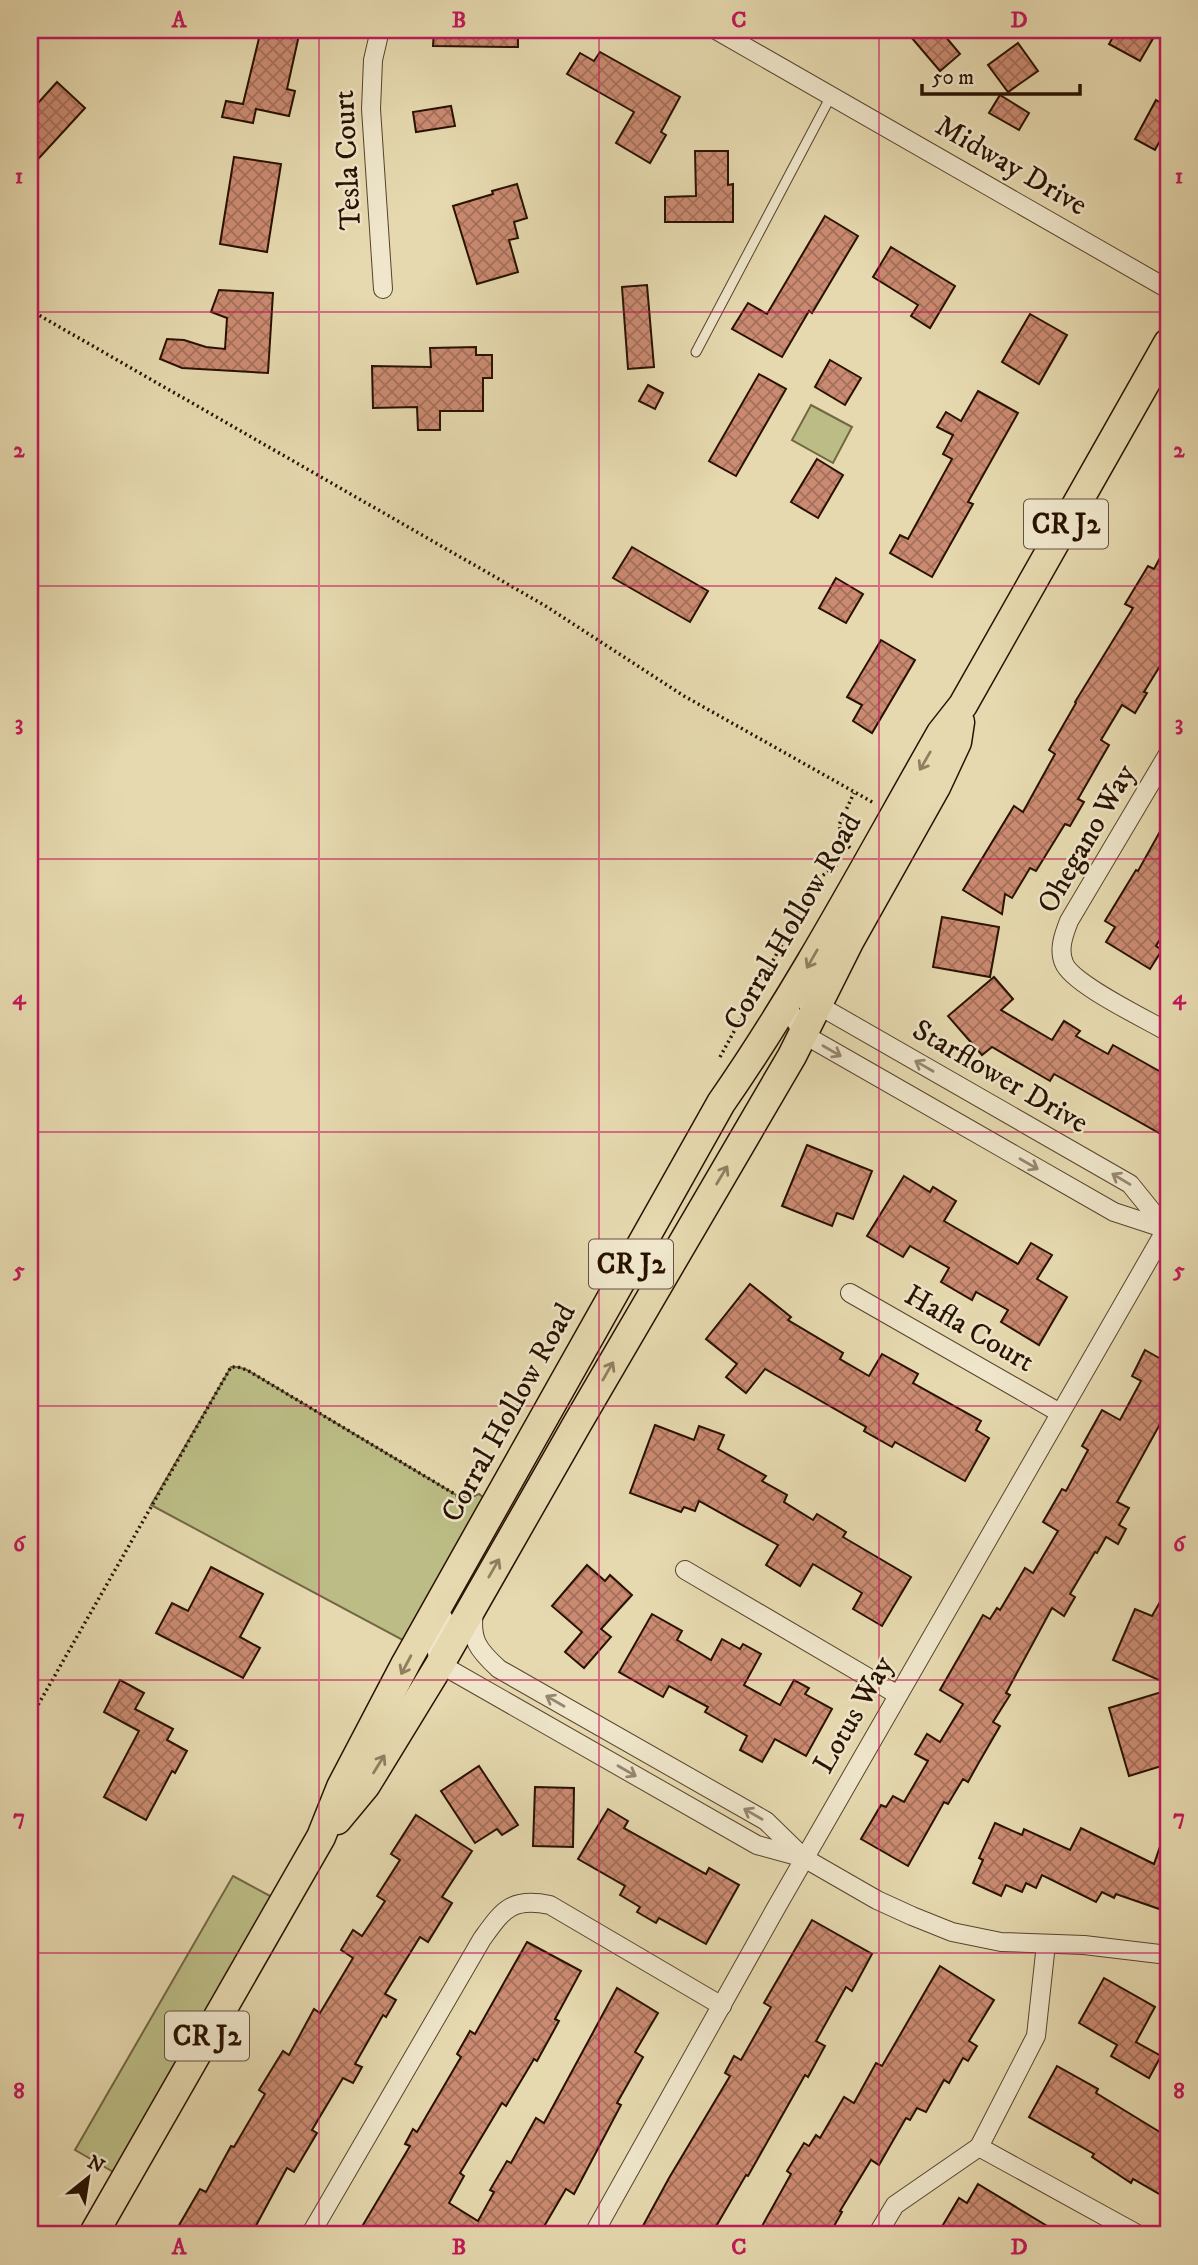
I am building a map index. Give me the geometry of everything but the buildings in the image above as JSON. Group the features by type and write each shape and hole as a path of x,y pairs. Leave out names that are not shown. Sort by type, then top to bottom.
{"main road":[{"name":"Corral Hollow Road","path":"93,2235 321,1836 341,1787 407,1663 721,1103 786,1004 861,860 895,812 941,733 963,705 1168,343"},
{"path":"321,1836 366,1785 440,1664 803,1034 849,942 936,787 957,742 963,705"}],"street":[{"name":"Tesla Court","path":"380,30 373,60 371,109 383,289"},
{"name":"Midway Drive","path":"716,30 1168,289"},
{"name":"Ohegano Way","path":"1168,754 1069,921 1062,940 1064,966 1083,984 1168,1032"},
{"name":"Starflower Drive","path":"786,1004 818,1005 1130,1184 1167,1228"},
{"path":"786,1004 803,1034 1114,1212 1167,1228"},
{"name":"Lotus Way","path":"593,2235 804,1858 1167,1228"},
{"name":"Hafla Court","path":"850,1293 1060,1413"},
{"path":"562,1386 544,1440 460,1586 439,1628 435,1649 440,1664 757,1845 804,1858"},
{"path":"685,1570 898,1695"},
{"path":"476,1600 472,1624 475,1641 480,1653 499,1669 766,1821 804,1858 877,1900 952,1932 1001,1942 1084,1945 1168,1955"},
{"path":"310,2235 482,1939 497,1918 509,1908 521,1902 533,1901 550,1905 722,2006"},
{"path":"877,2235 895,2205 979,2147 1036,2036 1046,1944"},
{"path":"979,2147 1139,2235"}],"lane":[{"path":"696,352 831,96"}],"path":[{"path":"30,310 544,605 684,696 854,793 895,812"},
{"path":"715,1066 822,876 861,860 843,840 839,825 854,793"},
{"path":"30,1719 231,1367 247,1370 458,1496 472,1497 479,1494"}],"green space":[{"path":"811,405 852,427 833,463 792,440"},
{"path":"231,1367 247,1370 458,1496 472,1497 479,1494 488,1501 410,1644 151,1505"},
{"path":"233,1876 272,1897 115,2173 75,2150"}]}
